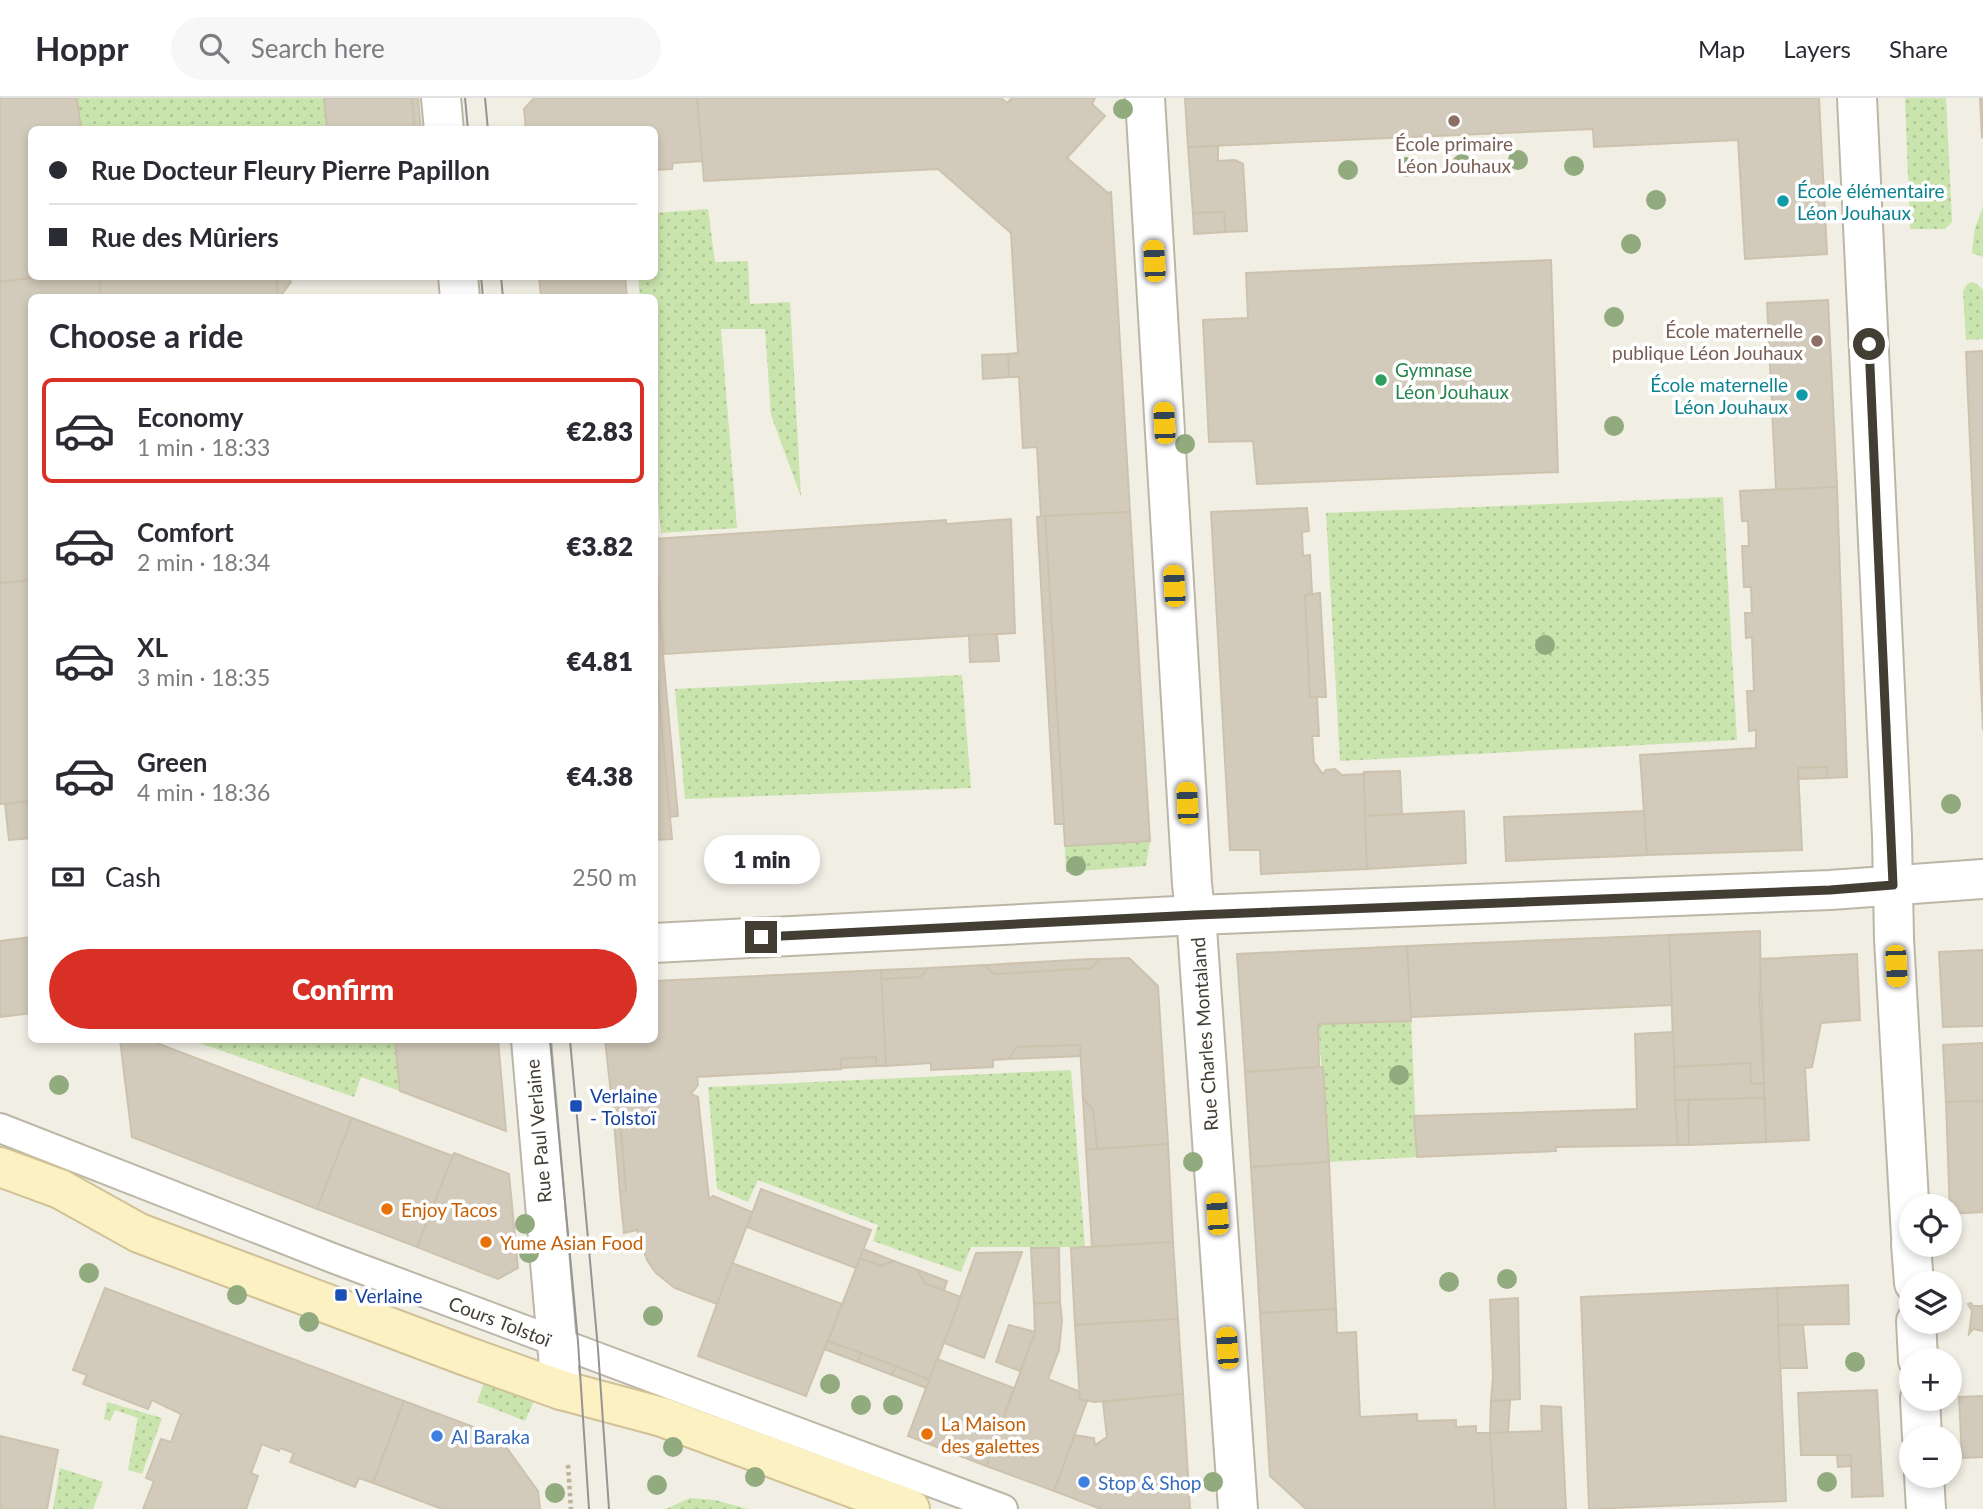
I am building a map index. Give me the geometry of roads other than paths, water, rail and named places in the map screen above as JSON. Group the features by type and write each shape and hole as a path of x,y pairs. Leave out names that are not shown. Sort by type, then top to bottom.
{"main road":[{"path":"0,1167 60,1189 139,1233 561,1390 662,1417 910,1509"}],"street":[{"path":"441,98 444,126"},
{"name":"Rue Charles Montaland","path":"1145,98 1190,856 1238,1509"},
{"path":"1857,98 1909,1194"},
{"path":"658,943 1196,915 1830,890 1983,879"},
{"name":"Rue Paul Verlaine","path":"531,1043 561,1390"},
{"path":"1925,1488 1926,1509"}],"lane":[{"name":"Cours Tolstoï","path":"0,1128 335,1259 1003,1509"}],"tram line":[{"path":"465,98 468,126"},
{"path":"485,98 488,126"},
{"path":"481,280 483,294"},
{"path":"501,280 503,294"},
{"path":"550,1043 578,1342 589,1509"},
{"path":"570,1043 598,1349 609,1509"}],"place":[{"name":"École primaire Léon Jouhaux","path":"1454,121"},
{"name":"École élémentaire Léon Jouhaux","path":"1783,201"},
{"name":"École maternelle publique Léon Jouhaux","path":"1817,341"},
{"name":"Gymnase Léon Jouhaux","path":"1381,380"},
{"name":"École maternelle Léon Jouhaux","path":"1802,395"},
{"name":"Verlaine - Tolstoï","path":"576,1106"},
{"name":"Enjoy Tacos","path":"387,1209"},
{"name":"Yume Asian Food","path":"486,1242"},
{"name":"Verlaine","path":"341,1295"},
{"name":"La Maison des galettes","path":"927,1434"},
{"name":"Al Baraka","path":"437,1436"},
{"name":"Stop & Shop","path":"1084,1482"}]}
